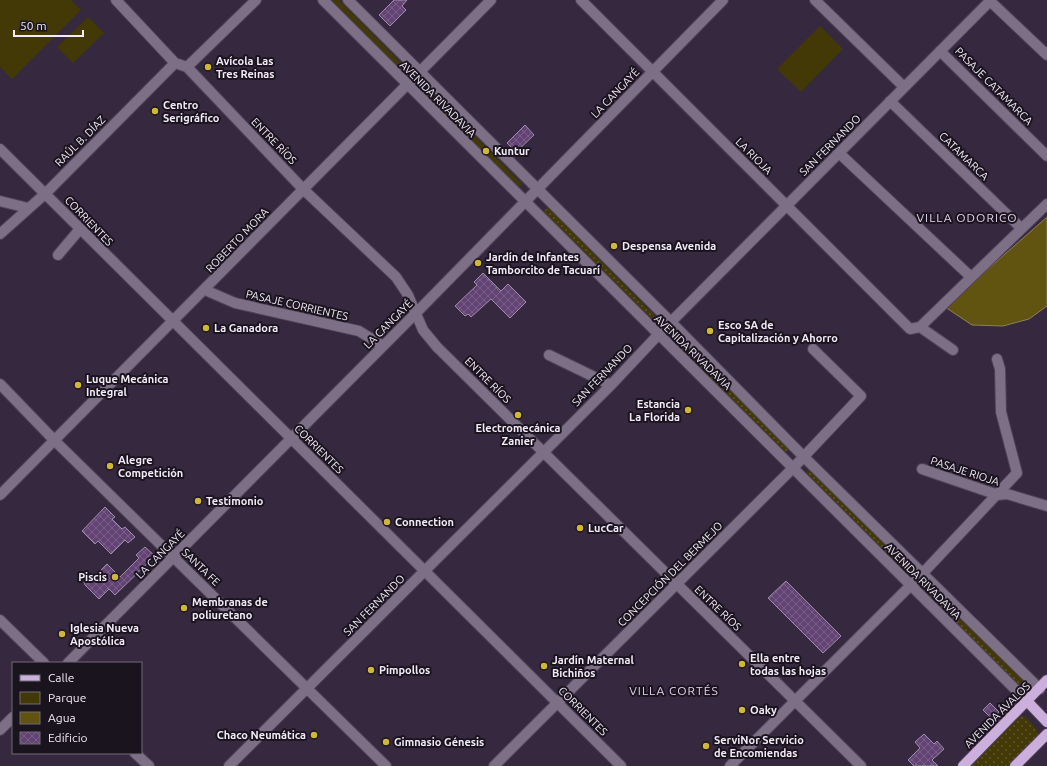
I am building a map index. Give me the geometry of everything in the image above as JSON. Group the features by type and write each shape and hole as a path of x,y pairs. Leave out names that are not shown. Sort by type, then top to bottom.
{"main road":[{"name":"AVENIDA ÁVALOS","path":"964,766 1027,701 1043,692 1047,680"},
{"name":"AVENIDA RIVADAVIA","path":"1027,701 1047,722"},
{"path":"1015,766 1047,734"}],"street":[{"name":"ENTRE RÍOS","path":"116,0 175,63 187,67 303,189 396,277 408,295 423,330 437,347 796,700 861,766"},
{"path":"187,67 256,0"},
{"name":"AVENIDA RIVADAVIA","path":"323,0 658,335 794,467 1027,701"},
{"name":"AVENIDA RIVADAVIA","path":"348,0 418,72 671,322 804,457 1043,692"},
{"name":"ROBERTO MORA","path":"0,495 491,0"},
{"name":"LA RIOJA","path":"581,0 786,206 915,328 953,350"},
{"name":"LA CANGAYÉ","path":"69,662 538,190 723,0"},
{"path":"815,0 904,87"},
{"path":"990,0 1047,55"},
{"name":"SAN FERNANDO","path":"229,766 611,385 658,335 990,0"},
{"name":"PASAJE CATAMARCA","path":"940,51 1047,156"},
{"name":"RAÚL B. DÍAZ","path":"0,234 46,193 175,63"},
{"name":"CATAMARCA","path":"890,101 1021,228"},
{"name":"CORRIENTES","path":"0,149 46,193 80,229 424,572 621,766"},
{"path":"839,153 971,277"},
{"path":"0,200 28,208"},
{"path":"915,328 1047,204"},
{"path":"58,255 80,229"},
{"name":"PASAJE CORRIENTES","path":"205,290 235,303 359,331 383,346"},
{"name":"CONCEPCIÓN DEL BERMEJO","path":"494,766 804,457 861,396 813,349"},
{"path":"550,355 611,385"},
{"path":"730,766 922,574 1017,474 1001,412 1000,369 998,359"},
{"name":"SANTA FE","path":"0,384 386,766"},
{"name":"PASAJE RIOJA","path":"922,469 998,495 1007,494 1047,506"},
{"path":"0,620 43,662"},
{"path":"0,730 12,718"},
{"path":"136,754 149,766"}],"green space":[{"path":"0,0 71,0 81,10 12,79 0,67"},
{"path":"331,0 339,0 404,66 401,70"},
{"path":"88,17 104,33 73,63 57,47"},
{"path":"820,26 843,49 801,92 777,69"},
{"path":"427,88 522,184 519,188 422,92"},
{"path":"548,207 656,317 651,321 542,213"},
{"path":"678,337 789,448 789,450 784,452 673,342"},
{"path":"809,470 812,470 908,564 903,569 807,475 806,473"},
{"path":"930,588 1025,680 1018,687 924,592"},
{"path":"1019,716 1026,717 1037,730 1038,736 1009,766 970,766"}],"water":[{"path":"1047,217 1047,306 1029,319 1003,326 972,325 945,307"}],"building":[{"path":"394,0 407,0 402,6 406,10 390,26 379,15"},
{"path":"525,125 534,135 516,152 507,143"},
{"path":"483,273 501,291 508,284 526,302 510,318 491,299 471,317 468,314 465,316 455,306 477,285 474,282"},
{"path":"105,507 115,517 112,519 122,529 125,527 135,537 128,543 125,540 111,554 98,541 95,544 82,531"},
{"path":"145,547 155,556 115,595 109,589 99,599 85,585 84,582 92,573 95,576 107,564 120,577 139,558 136,555"},
{"path":"786,581 841,636 823,653 768,598"},
{"path":"990,703 999,712 992,719 983,710"},
{"path":"924,734 934,744 937,741 944,749 932,760 938,766 914,766 908,760 920,748 915,742"}],"place":[{"name":"Avícola Las Tres Reinas","path":"208,67"},
{"name":"Centro Serigráfico","path":"155,111"},
{"name":"Kuntur","path":"486,151"},
{"name":"Despensa Avenida","path":"614,246"},
{"name":"Jardín de Infantes Tamborcito de Tacuarí","path":"478,263"},
{"name":"La Ganadora","path":"206,328"},
{"name":"Esco SA de Capitalización y Ahorro","path":"710,331"},
{"name":"Luque Mecánica Integral","path":"78,385"},
{"name":"Estancia La Florida","path":"688,410"},
{"name":"Electromecánica Zanier","path":"518,415"},
{"name":"Alegre Competición","path":"110,466"},
{"name":"Testimonio","path":"198,501"},
{"name":"Connection","path":"387,522"},
{"name":"LucCar","path":"580,528"},
{"name":"Piscis","path":"115,577"},
{"name":"Membranas de poliuretano","path":"184,608"},
{"name":"Iglesia Nueva Apostólica","path":"62,634"},
{"name":"Ella entre todas las hojas","path":"742,664"},
{"name":"Jardín Maternal Bichiños","path":"544,666"},
{"name":"Pimpollos","path":"371,670"},
{"name":"Oaky","path":"742,710"},
{"name":"Chaco Neumática","path":"314,735"},
{"name":"Gimnasio Génesis","path":"386,742"},
{"name":"ServiNor Servicio de Encomiendas","path":"706,746"}],"district":[{"name":"VILLA ODORICO","path":"967,218"},
{"name":"VILLA CORTÉS","path":"674,691"}]}
